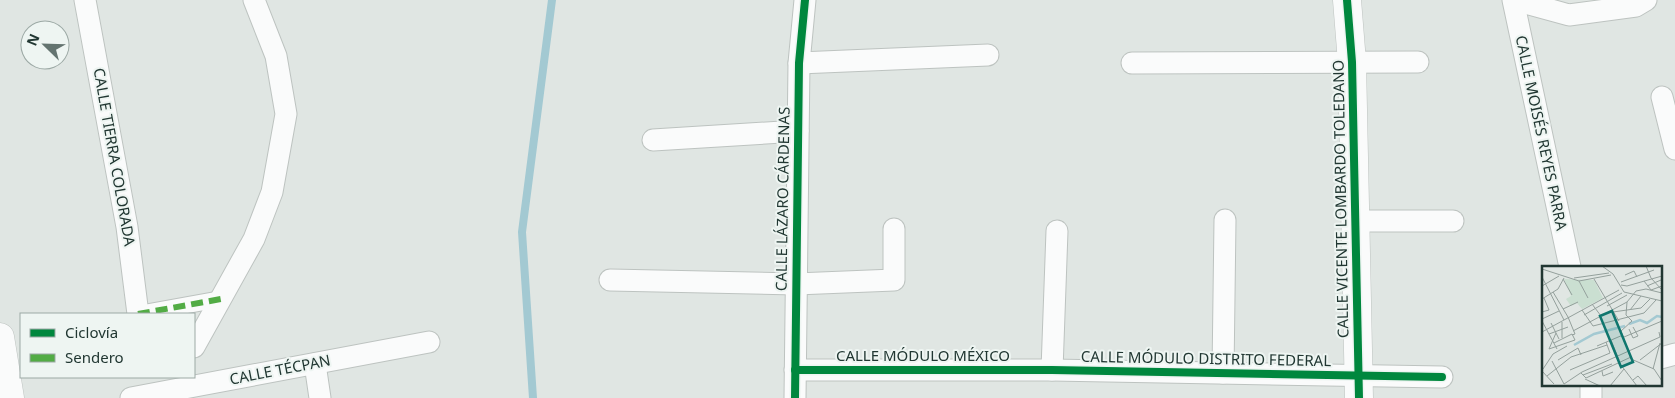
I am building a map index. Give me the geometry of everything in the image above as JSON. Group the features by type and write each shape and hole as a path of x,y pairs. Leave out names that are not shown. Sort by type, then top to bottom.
{"street":[{"name":"CALLE TIERRA COLORADA","path":"85,0 127,226 138,313"},
{"path":"195,345 254,239 272,192 286,114 276,56 254,0"},
{"name":"CALLE LÁZARO CÁRDENAS","path":"795,398 799,63 805,0"},
{"name":"CALLE VICENTE LOMBARDO TOLEDANO","path":"1347,0 1352,62 1359,387"},
{"path":"1514,0 1569,15 1636,6 1646,0"},
{"name":"CALLE MOISÉS REYES PARRA","path":"1514,0 1570,266"},
{"path":"799,63 988,55"},
{"path":"1132,63 1418,62"},
{"path":"1662,97 1675,149"},
{"path":"653,140 798,131"},
{"path":"1223,373 1225,220"},
{"path":"1356,221 1453,221"},
{"path":"610,280 796,284 894,280 894,229"},
{"path":"1052,370 1057,232"},
{"path":"144,313 221,299"},
{"path":"0,337 2,367 10,398"},
{"name":"CALLE TÉCPAN","path":"157,389 315,364 429,342"},
{"path":"1662,358 1675,354"},
{"path":"315,364 320,398"},
{"name":"CALLE MÓDULO MÉXICO","path":"794,370 1052,370"},
{"name":"CALLE MÓDULO DISTRITO FEDERAL","path":"1052,370 1223,373 1359,387 1442,377"}],"waterway":[{"path":"533,398 522,232 552,0"}],"marked path":[{"path":"144,313 221,299"}],"cycle path":[{"path":"795,398 799,63 805,0"},
{"path":"1347,0 1352,62 1359,398"},
{"path":"795,370 1052,370 1442,377"}]}
